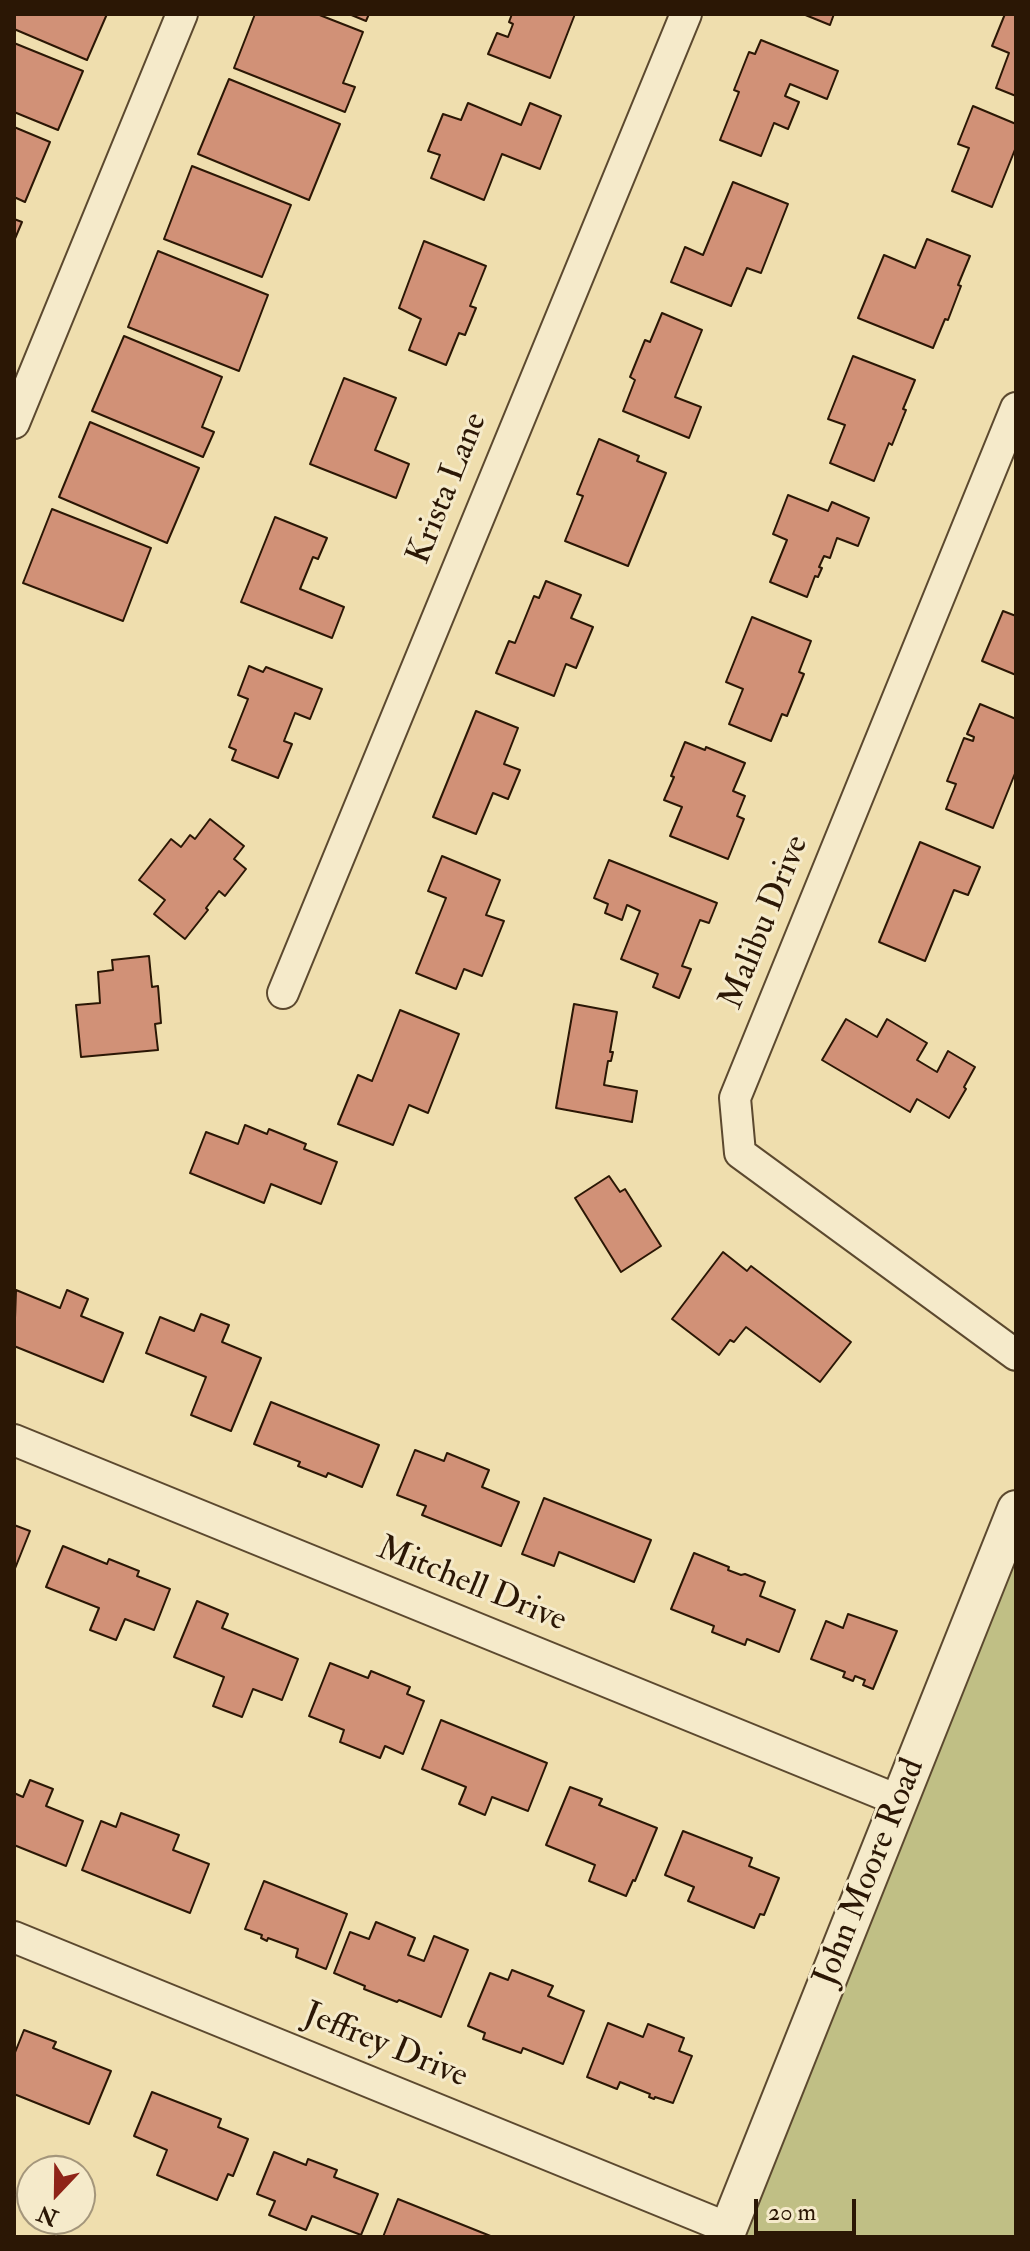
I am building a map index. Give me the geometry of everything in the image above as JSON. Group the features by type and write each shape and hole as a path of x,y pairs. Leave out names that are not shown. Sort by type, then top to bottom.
{"street":[{"path":"14,423 182,14"},
{"name":"Krista Lane","path":"283,993 686,14"},
{"name":"Malibu Drive","path":"1016,408 735,1098 740,1153 1016,1355"},
{"name":"Mitchell Drive","path":"14,1440 900,1801"},
{"name":"John Moore Road","path":"726,2232 1016,1509"},
{"name":"Jeffrey Drive","path":"14,1937 726,2232"}],"shaded area":[{"path":"1016,1556 1016,2237 744,2237"}],"building":[{"path":"14,14 107,14 87,60 14,29"},
{"path":"255,14 317,14 363,32 343,83 355,87 345,112 234,68"},
{"path":"349,14 369,14 366,21"},
{"path":"512,14 575,14 550,78 488,54 497,33 508,37 513,24 509,22"},
{"path":"803,14 834,14 830,25"},
{"path":"1005,14 1016,14 1016,96 996,88 1009,53 992,46"},
{"path":"761,40 838,71 827,99 790,84 785,96 799,102 788,129 774,123 761,156 720,140 739,92 734,90 749,52 755,54"},
{"path":"14,43 83,71 58,130 14,112"},
{"path":"229,79 340,124 309,200 198,154"},
{"path":"468,103 521,125 530,103 561,116 540,169 502,154 484,200 431,178 440,155 428,151 443,114 461,120"},
{"path":"973,106 1016,124 1016,147 992,207 952,191 969,148 958,144"},
{"path":"14,127 50,142 25,202 14,197"},
{"path":"192,166 291,205 262,277 164,239"},
{"path":"733,182 788,204 761,273 747,268 731,306 671,282 685,247 703,255"},
{"path":"14,219 22,222 14,241"},
{"path":"927,239 970,256 948,320 945,319 933,348 858,318 884,255 915,268"},
{"path":"424,241 486,266 470,306 476,308 465,335 459,333 446,365 409,350 421,319 399,308"},
{"path":"158,251 268,295 239,371 128,327"},
{"path":"662,313 702,330 675,397 701,407 689,438 623,411 635,380 630,377 645,340 650,342"},
{"path":"124,336 222,377 202,427 214,432 203,457 92,411"},
{"path":"853,356 915,380 892,445 889,443 874,481 830,463 845,425 828,419"},
{"path":"344,378 396,398 375,450 409,464 396,498 310,464"},
{"path":"90,422 199,468 167,543 59,497"},
{"path":"599,439 639,456 637,461 666,473 628,566 565,541 583,496 577,494"},
{"path":"788,495 828,511 832,502 869,518 858,546 837,538 830,558 824,556 819,567 822,568 818,577 815,576 807,597 770,582 787,540 773,534"},
{"path":"52,509 151,548 123,621 23,583"},
{"path":"275,517 327,538 318,559 313,557 300,589 344,607 332,638 241,602"},
{"path":"546,581 581,595 571,618 593,627 576,668 566,664 554,696 496,673 509,641 515,643 534,596 539,598"},
{"path":"1003,611 1016,616 1016,675 982,661"},
{"path":"752,617 811,641 799,672 804,674 787,716 782,714 771,741 729,724 743,689 726,682"},
{"path":"249,666 263,672 266,667 322,689 310,719 295,713 284,741 292,744 278,778 232,760 236,750 229,747 248,699 238,695"},
{"path":"980,704 1016,719 1016,771 993,828 946,809 956,784 947,781 964,738 973,741 974,737 967,734"},
{"path":"476,711 518,728 504,764 520,770 508,799 493,793 476,834 433,817"},
{"path":"685,742 745,763 733,791 745,796 737,816 744,819 728,859 670,836 682,807 664,800"},
{"path":"210,819 244,846 234,859 246,869 225,896 219,891 185,939 154,914 165,900 139,880 171,839 181,847 190,835 195,839"},
{"path":"920,842 980,867 968,895 954,890 925,961 879,942"},
{"path":"442,856 500,880 486,915 504,921 482,976 464,969 456,989 416,973 446,898 428,891"},
{"path":"609,860 717,903 709,923 700,920 682,966 691,969 679,998 653,987 658,974 621,959 640,911 627,905 622,920 605,913 608,904 594,898"},
{"path":"149,956 152,987 158,986 161,1023 155,1024 158,1050 81,1057 76,1005 100,1003 98,972 113,970 112,960"},
{"path":"574,1004 617,1012 610,1052 613,1052 611,1061 608,1061 604,1085 637,1091 632,1122 556,1108"},
{"path":"400,1010 459,1034 428,1113 409,1105 393,1145 338,1124 358,1075 372,1081"},
{"path":"846,1019 877,1037 887,1019 927,1043 917,1060 937,1072 948,1051 975,1067 949,1118 917,1099 910,1112 822,1060"},
{"path":"245,1125 267,1134 269,1129 306,1144 304,1149 337,1162 321,1204 271,1184 264,1203 190,1173 206,1132 238,1144"},
{"path":"609,1176 620,1192 625,1189 661,1246 621,1272 575,1198"},
{"path":"723,1252 747,1271 751,1266 851,1342 820,1382 746,1327 734,1342 730,1340 719,1355 672,1319"},
{"path":"16,1290 60,1308 67,1290 88,1299 81,1316 123,1333 103,1382 14,1346"},
{"path":"201,1314 229,1325 222,1342 261,1358 231,1431 191,1415 206,1377 146,1353 160,1317 194,1331"},
{"path":"271,1402 379,1445 362,1487 328,1473 326,1477 298,1466 300,1462 254,1444"},
{"path":"415,1450 444,1461 447,1453 489,1470 482,1487 519,1502 501,1546 422,1515 426,1506 397,1495"},
{"path":"544,1498 651,1540 634,1582 559,1552 554,1566 522,1554"},
{"path":"14,1525 30,1531 14,1571"},
{"path":"63,1546 107,1564 109,1559 139,1571 137,1576 170,1589 154,1630 125,1619 116,1640 90,1630 99,1608 46,1587"},
{"path":"694,1553 729,1567 728,1570 765,1582 760,1596 795,1610 779,1652 747,1639 745,1645 712,1632 714,1626 671,1609"},
{"path":"197,1601 228,1614 222,1628 298,1659 282,1700 253,1689 242,1717 213,1706 224,1677 174,1657"},
{"path":"848,1614 897,1631 873,1689 863,1685 865,1680 855,1676 853,1681 843,1677 845,1672 811,1659 826,1621 843,1628"},
{"path":"330,1663 368,1678 371,1671 410,1687 407,1694 424,1701 403,1754 385,1746 380,1758 340,1742 344,1730 309,1716"},
{"path":"441,1720 547,1763 528,1811 492,1797 485,1815 459,1804 466,1787 422,1769"},
{"path":"30,1780 53,1789 46,1806 83,1821 66,1866 14,1845 14,1793 23,1797"},
{"path":"570,1787 602,1799 599,1805 657,1828 626,1896 589,1881 595,1865 546,1845"},
{"path":"121,1813 179,1835 173,1850 209,1864 190,1913 82,1870 101,1821 116,1827"},
{"path":"683,1831 752,1858 749,1866 779,1878 764,1915 760,1914 754,1928 688,1901 694,1887 665,1875"},
{"path":"264,1881 347,1914 326,1969 296,1957 298,1949 268,1938 267,1941 261,1938 262,1935 245,1929"},
{"path":"376,1922 415,1938 408,1955 424,1961 434,1936 468,1950 441,2017 364,1989 365,1986 334,1973 350,1932 369,1939"},
{"path":"512,1970 553,1986 548,1996 584,2011 563,2064 523,2048 521,2053 483,2039 485,2033 468,2026 490,1973 508,1980"},
{"path":"608,2023 643,2037 648,2024 684,2038 679,2051 692,2056 673,2103 654,2099 649,2097 650,2094 620,2082 617,2089 587,2077"},
{"path":"24,2030 56,2042 53,2048 111,2071 89,2124 14,2094 14,2055"},
{"path":"152,2092 221,2119 218,2127 248,2139 233,2176 228,2174 217,2200 157,2175 167,2150 134,2136"},
{"path":"274,2152 306,2165 308,2159 337,2170 334,2177 378,2194 361,2235 312,2216 306,2230 269,2215 275,2201 257,2194"},
{"path":"398,2199 493,2237 383,2237"}]}
